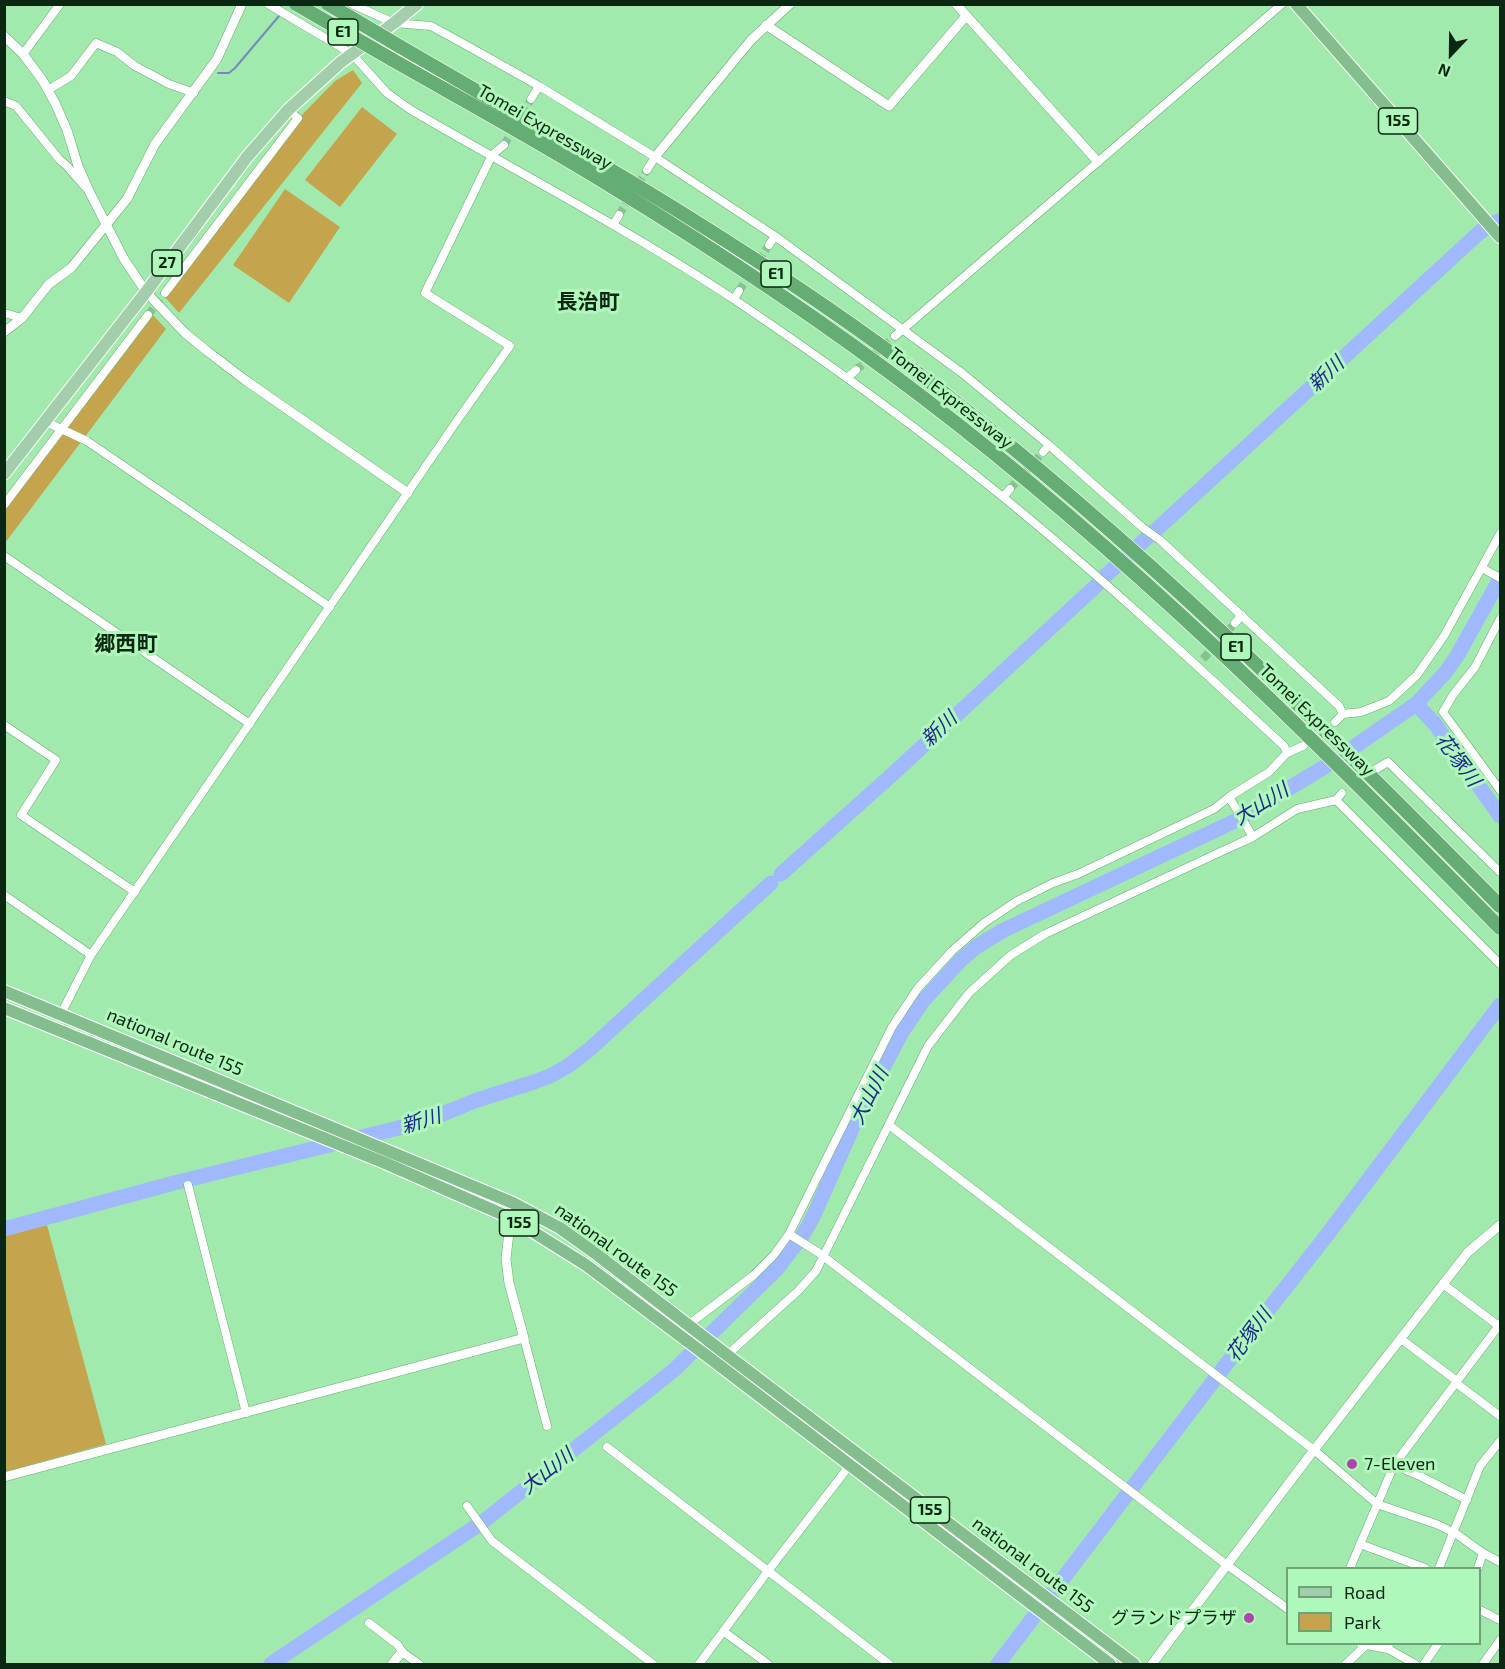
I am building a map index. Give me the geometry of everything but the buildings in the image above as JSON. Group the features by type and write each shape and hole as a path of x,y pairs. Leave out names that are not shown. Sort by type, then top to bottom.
{"highway":[{"name":"Tomei Expressway","path":"296,4 603,182 695,239 789,301 934,406 1078,523 1258,687 1310,745 1348,775 1500,928"},
{"name":"Tomei Expressway","path":"328,4 612,169 704,226 796,287 933,385 1088,511 1332,729 1361,767 1500,906"},
{"name":"155","path":"1296,4 1500,237"},
{"name":"national route 155","path":"4,991 513,1203 560,1228 1134,1665"},
{"name":"national route 155","path":"4,1008 343,1146 511,1218 585,1265 715,1362 1110,1665"}],"main road":[{"name":"27","path":"4,474 247,158 288,110 352,54 417,4"}],"street":[{"path":"23,54 60,4"},
{"path":"4,332 22,318 49,284 71,267 127,199 155,144 217,59 242,4"},
{"path":"268,4 352,54 387,93 411,110 613,225 734,299 847,378 1003,497 1200,662 1284,746 1287,753"},
{"path":"352,4 394,23 431,26 539,87 655,157 775,236 962,373 1049,445 1143,528 1160,540 1242,615 1339,706 1343,714"},
{"path":"647,170 655,157 744,48 790,4"},
{"path":"956,4 1098,162"},
{"path":"895,336 1282,4"},
{"path":"766,25 889,106 966,16"},
{"path":"4,36 23,54 48,90 68,130 78,166 90,192 124,259 146,292 185,333 207,351 408,493"},
{"path":"48,90 71,76 96,43 117,52 135,66 169,84 194,93"},
{"path":"531,99 539,87"},
{"path":"4,101 16,106 59,159 90,192"},
{"path":"165,293 298,118 288,110"},
{"path":"61,1014 91,956 453,425 510,346 425,293 492,156 504,145"},
{"path":"613,225 619,215"},
{"path":"769,245 775,236"},
{"path":"734,299 739,291"},
{"path":"4,313 22,318"},
{"path":"4,506 148,315"},
{"path":"847,378 856,370"},
{"path":"44,421 87,441 330,607"},
{"path":"1043,452 1049,445"},
{"path":"1003,497 1010,489"},
{"path":"1332,729 1343,714 1361,712 1389,701 1417,675 1444,636 1500,534"},
{"path":"4,556 250,724"},
{"path":"1482,568 1500,578"},
{"path":"1235,623 1242,615"},
{"path":"1500,619 1475,667 1443,712 1500,790"},
{"path":"4,725 56,760 21,815 135,892"},
{"path":"688,1325 754,1275 790,1235 892,1027 918,988 952,951 984,923 1017,901 1176,828 1230,800 1269,772 1287,753 1310,745"},
{"path":"1376,769 1388,762 1500,872"},
{"path":"727,1355 798,1291 816,1271 821,1255 928,1046 943,1026 969,993 1011,955 1045,934 1252,835 1297,809 1339,797 1500,964"},
{"path":"1230,800 1252,835"},
{"path":"4,895 91,956"},
{"path":"889,1125 1314,1450 1377,1504 1436,1524 1455,1533 1500,1562"},
{"path":"188,1185 246,1413"},
{"path":"513,1203 506,1259 509,1283 547,1426"},
{"path":"1152,1665 1314,1450 1468,1252 1499,1230"},
{"path":"790,1235 821,1255 1286,1608"},
{"path":"1351,1567 1394,1465 1500,1325 1443,1284"},
{"path":"4,1477 524,1338"},
{"path":"1401,1339 1500,1416"},
{"path":"1440,1567 1480,1466 1500,1441"},
{"path":"607,1447 889,1665"},
{"path":"699,1665 850,1465"},
{"path":"1394,1465 1467,1500"},
{"path":"470,1509 489,1538 653,1665"},
{"path":"1360,1544 1415,1566"},
{"path":"1479,1567 1483,1553"},
{"path":"1481,1611 1500,1620"},
{"path":"369,1623 398,1645 402,1652 419,1665"},
{"path":"723,1631 768,1665"},
{"path":"1483,1665 1500,1640"},
{"path":"1346,1665 1363,1645 1388,1646 1415,1665"},
{"path":"1424,1665 1437,1645"},
{"path":"392,1665 402,1652"}],"green space":[{"path":"353,70 362,83 179,313 165,297 299,118 335,81"},
{"path":"362,107 397,134 340,207 305,180"},
{"path":"285,189 340,227 289,303 233,265"},
{"path":"152,314 166,329 5,543 4,509"},
{"path":"47,1225 106,1444 5,1472 5,1236"}],"waterway":[{"path":"218,73 229,73 235,68 279,16"},
{"name":"新川","path":"1155,531 1481,231 1500,220"},
{"name":"新川","path":"1104,577 1149,536"},
{"name":"大山川","path":"271,1664 484,1521 674,1370 777,1269 803,1235 814,1215 858,1115 902,1032 923,1001 959,962 976,947 1002,931 1235,821 1331,763 1416,704 1445,673 1457,656 1500,579"},
{"name":"新川","path":"781,874 1098,584"},
{"name":"花塚川","path":"1416,704 1435,724 1500,816"},
{"name":"新川","path":"4,1229 174,1183 423,1122 477,1100 550,1076 590,1049 771,883"},
{"name":"花塚川","path":"998,1664 1500,1005"}],"tunnel":[{"path":"504,145 531,99"},
{"path":"619,215 647,170"},
{"path":"739,291 769,245"},
{"path":"148,315 165,293"},
{"path":"856,370 895,336"},
{"path":"1010,489 1043,452"},
{"path":"1203,659 1235,623"}],"place":[{"name":"7-Eleven","path":"1352,1464"},
{"name":"グランドプラザ","path":"1249,1618"}],"district":[{"name":"長治町","path":"588,302"},
{"name":"郷西町","path":"126,644"}]}
